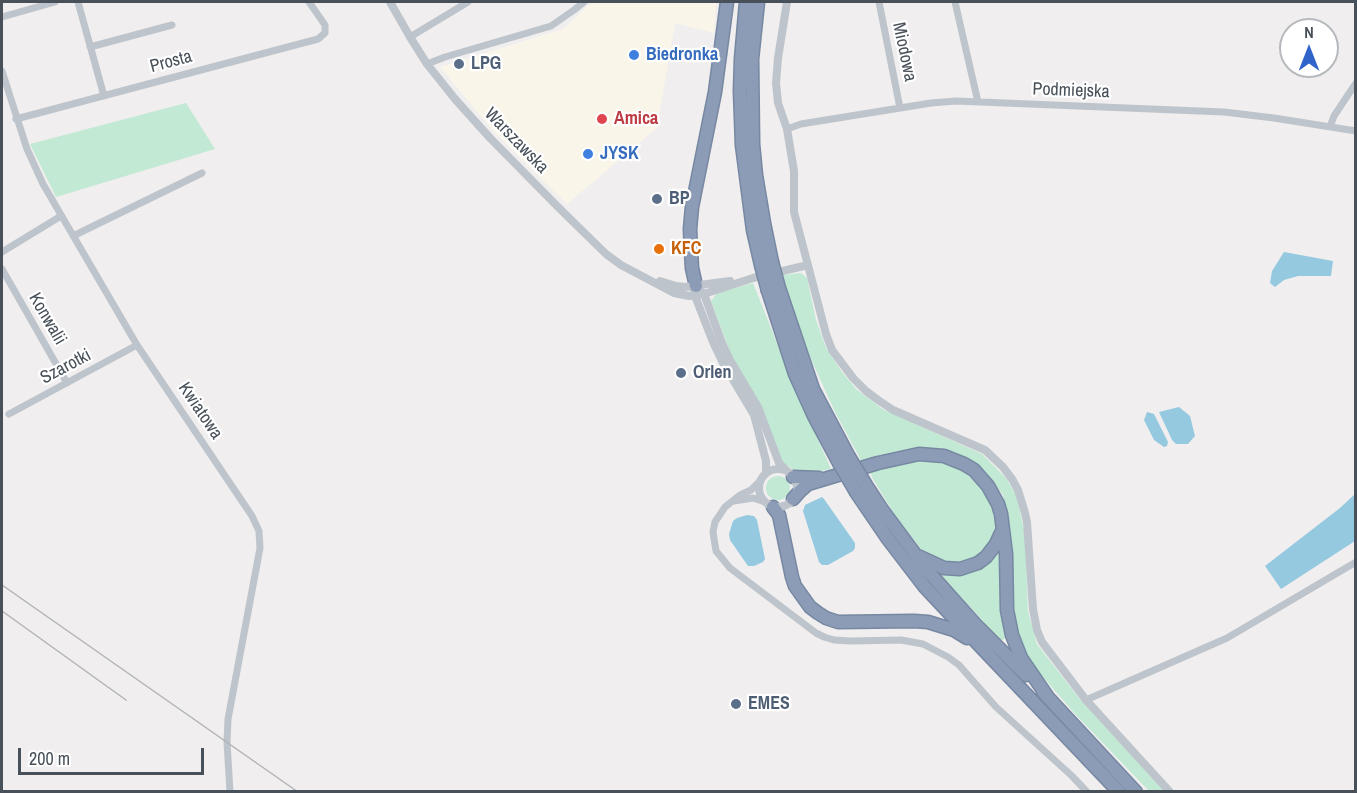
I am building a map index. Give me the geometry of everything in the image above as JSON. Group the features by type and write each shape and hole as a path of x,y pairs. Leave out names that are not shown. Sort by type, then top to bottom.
{"highway":[{"path":"698,292 692,268 690,229 692,207 715,92 727,2"},
{"path":"746,2 741,59 742,145 752,220 774,290 844,460 861,488 872,516 909,567 982,649 1119,792"},
{"path":"758,2 753,59 753,144 767,264"},
{"path":"793,500 808,484 884,461 919,454 944,456 974,470 988,486 998,504 1006,554 1007,610 1012,635 1021,658 1047,696"},
{"path":"790,475 805,478 829,477"},
{"path":"861,488 883,511 926,569 975,624 1047,696 1136,792"},
{"path":"769,505 779,515 795,586 810,608 837,622 914,621 941,625 961,633 982,649"},
{"path":"914,554 944,568 960,569 978,563 986,557 996,544 1003,529"}],"street":[{"path":"2,17 55,2"},
{"path":"78,2 104,96"},
{"name":"Prosta","path":"16,120 318,39 325,33 325,25 309,2"},
{"name":"Warszawska","path":"390,2 427,64 455,99 484,132 611,258 646,277 698,292 808,265"},
{"path":"410,37 468,2"},
{"path":"427,64 551,26 584,2"},
{"path":"787,2 778,58 776,83 778,103 787,129 794,171 794,212 825,334 832,350 866,391 893,410 985,450 1003,467 1023,502 1027,522 1033,609 1042,642 1086,700 1170,792"},
{"name":"Miodowa","path":"879,2 900,108"},
{"path":"955,2 978,102"},
{"path":"90,47 172,25"},
{"name":"Kwiatowa","path":"2,71 16,120 40,180 137,345 252,516 259,531 260,548 228,719 230,792"},
{"path":"1330,127 1334,116 1356,83"},
{"name":"Podmiejska","path":"787,129 801,124 956,101 1224,112 1356,131"},
{"path":"73,236 202,173"},
{"path":"2,252 61,216"},
{"name":"Konwalii","path":"2,269 68,383"},
{"path":"698,292 730,360 758,407 779,463 790,475 797,488 793,500 784,506 769,505 753,498 731,502"},
{"path":"698,292 713,342 754,415 766,461 759,492 769,505"},
{"name":"Szarotki","path":"9,414 137,345"},
{"path":"790,475 777,469 763,477 751,490 740,495 719,514 713,532 716,551 730,568 824,637 851,641 901,640 923,644 948,657 959,665 996,707 1087,792"},
{"path":"1086,700 1227,639 1356,562"}],"shaded area":[{"path":"592,2 716,2 714,33 675,23 657,128 567,204 494,132 440,67 563,29"}],"green space":[{"path":"186,103 215,149 56,197 30,144"},
{"path":"801,273 807,278 816,320 826,348 856,389 884,410 982,454 1006,478 1017,497 1025,535 1028,611 1037,644 1078,697 1164,791 1149,791 1075,714 1031,663 1017,632 1012,603 1009,522 1003,495 982,468 952,452 936,448 899,451 879,455 862,462 835,412 811,359 790,301 783,275"},
{"path":"753,283 790,376 831,469 811,473 797,472 782,462 732,357 711,301 717,293"},
{"path":"917,461 951,464 966,473 986,494 992,506 995,525 993,539 977,556 966,562 954,564 932,559 921,549 893,512 869,470"},
{"path":"778,476 787,479 790,488 787,497 778,500 769,497 766,488 769,479"},
{"path":"998,551 1002,552 1006,633 1005,638 1001,641 941,575 963,574 977,570 988,563"}],"water":[{"path":"1284,252 1333,261 1331,276 1298,276 1284,280 1275,287 1270,283 1272,271"},
{"path":"1179,407 1190,416 1195,436 1188,444 1176,444 1172,440 1159,412"},
{"path":"1147,412 1154,414 1168,442 1167,446 1164,447 1154,440 1144,420"},
{"path":"1355,494 1355,541 1281,589 1265,566"},
{"path":"822,497 855,543 853,551 828,565 822,565 819,562 803,511 805,505"},
{"path":"747,515 754,516 757,520 765,559 754,566 748,566 730,540 729,534 733,521"}],"railway":[{"path":"2,585 298,792"},
{"path":"2,611 126,700"}],"place":[{"name":"Biedronka","path":"634,55"},
{"name":"LPG","path":"459,64"},
{"name":"Amica","path":"602,119"},
{"name":"JYSK","path":"588,154"},
{"name":"BP","path":"657,199"},
{"name":"KFC","path":"659,249"},
{"name":"Orlen","path":"681,373"},
{"name":"EMES","path":"736,704"}]}
